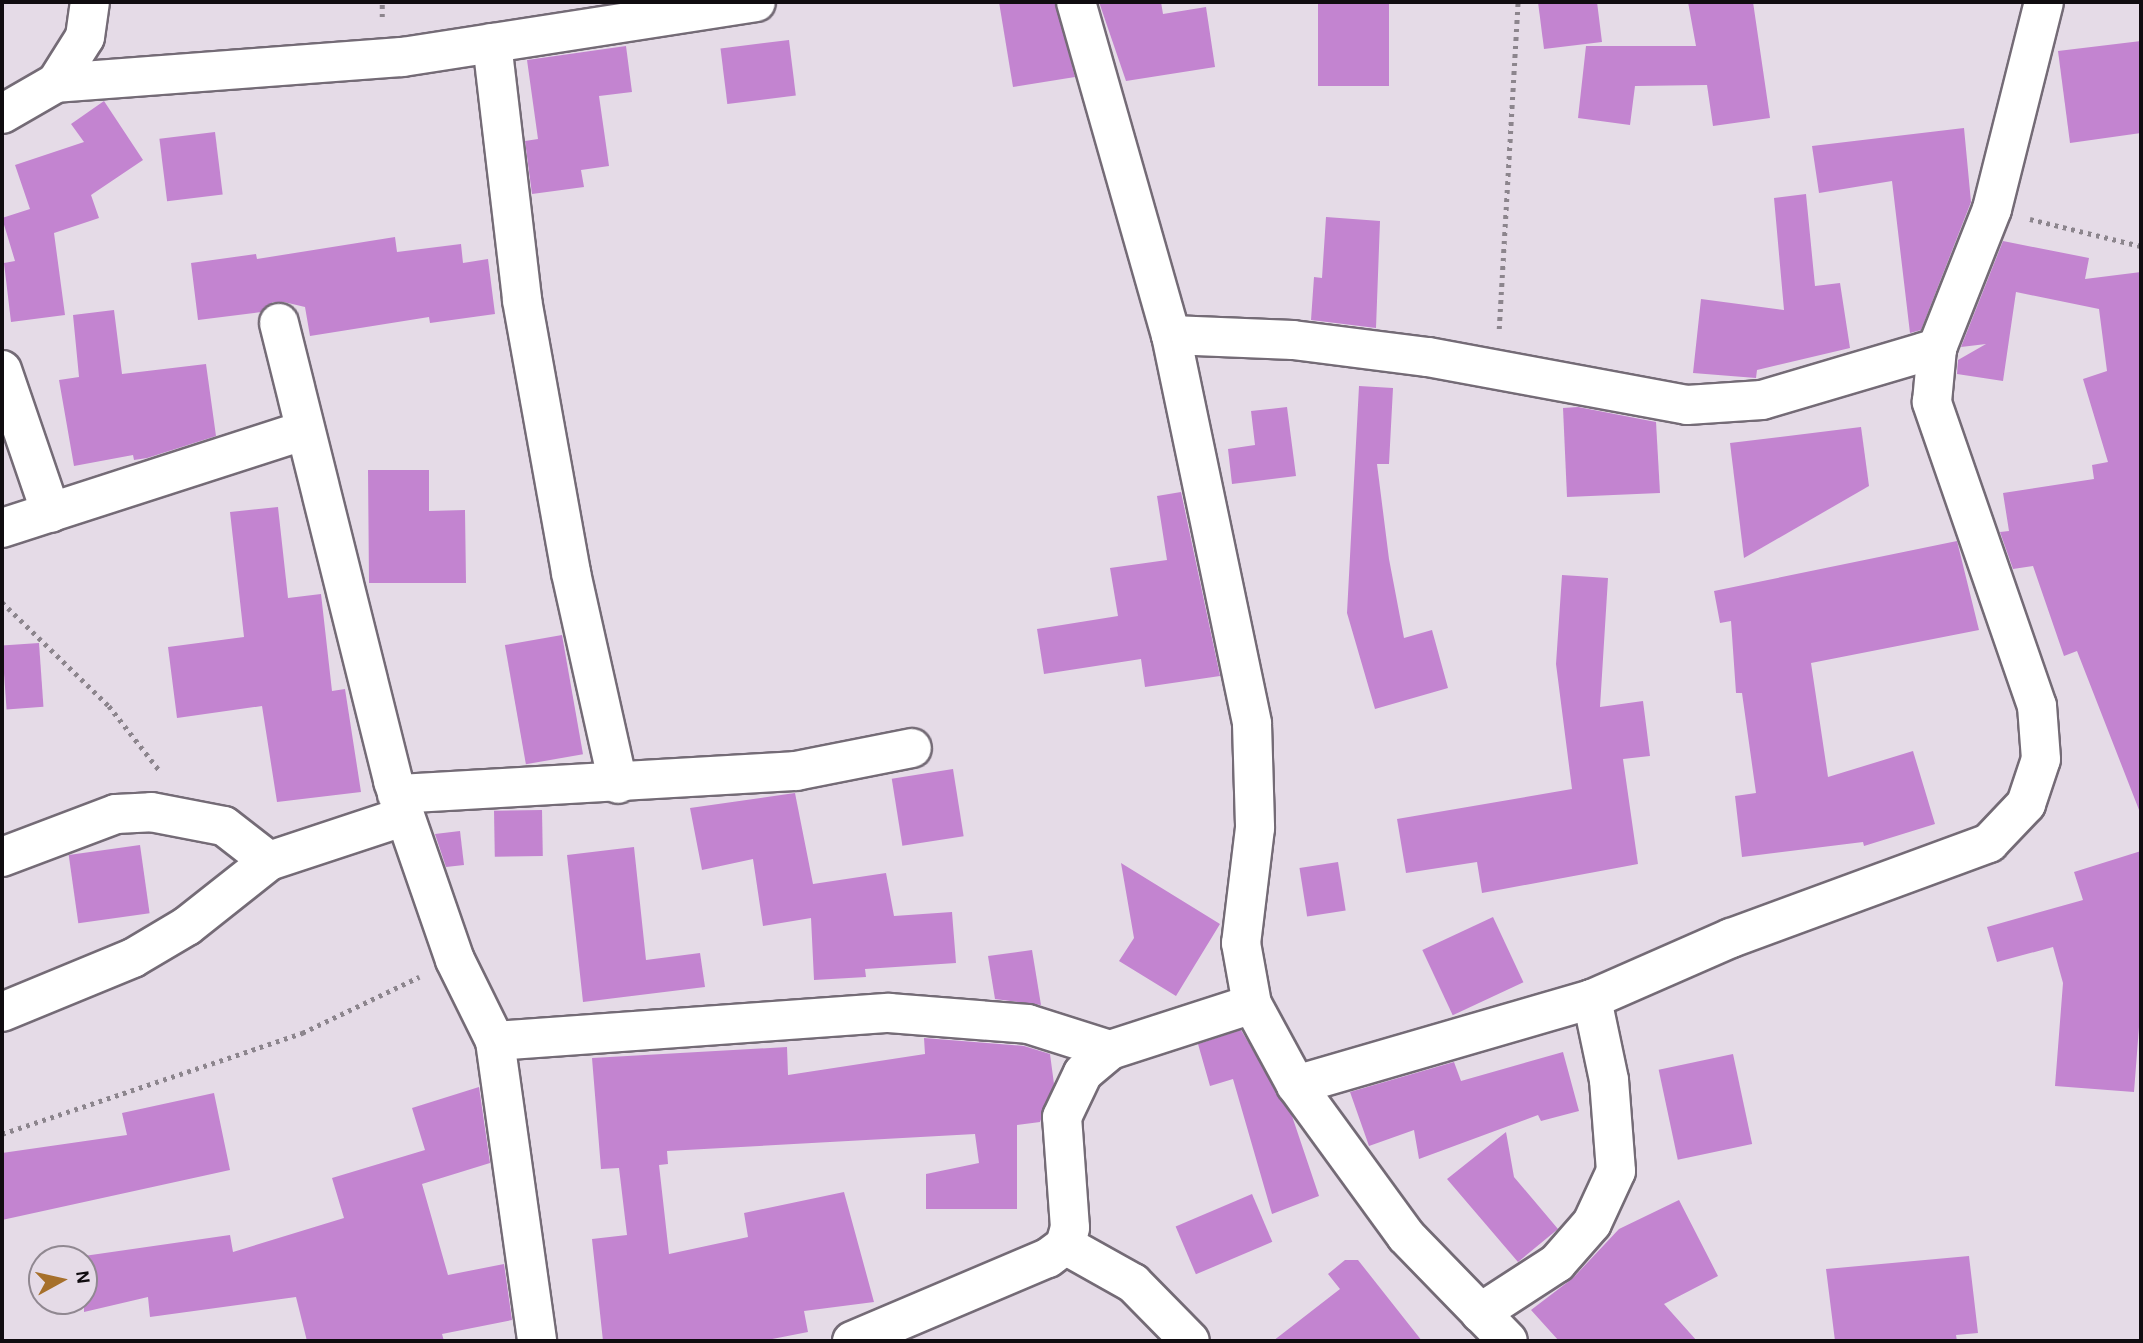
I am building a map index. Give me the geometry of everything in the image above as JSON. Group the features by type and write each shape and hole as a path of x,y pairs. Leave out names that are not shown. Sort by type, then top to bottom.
{"street":[{"path":"56,83 85,37 90,2"},
{"path":"2,114 56,83 381,60 757,2"},
{"path":"1076,2 1171,335 1252,724 1255,828 1241,943 1252,1004 1296,1085 1406,1236 1508,1341"},
{"path":"1296,1085 1592,999 1731,938 1989,843 2026,804 2041,759 2037,706 1932,402 1937,348 1992,209 2044,2"},
{"path":"492,43 522,300 570,573 618,785"},
{"path":"279,323 303,431 401,805 455,960 495,1041 537,1341"},
{"path":"1171,335 1293,340 1497,370 1687,405 1762,400 1937,348"},
{"path":"2,370 51,513"},
{"path":"2,528 303,431"},
{"path":"2,1012 133,958 187,926 269,861 401,805 522,785 618,785 796,771 912,748"},
{"path":"2,857 116,814 194,816 224,826 269,861"},
{"path":"1480,1313 1557,1263 1592,1223 1616,1171 1609,1080 1592,999"},
{"path":"866,1339 1048,1258 1065,1245 1070,1228 1062,1117 1083,1073 1110,1050 1252,1004"},
{"path":"495,1041 889,1013 1028,1024 1110,1050"},
{"path":"1065,1245 1133,1283 1190,1341"}],"path":[{"path":"1497,370 1507,113 1518,2"},
{"path":"1992,209 2141,246"},
{"path":"2,602 109,706 194,816"},
{"path":"2,1134 302,1033 455,960"}],"building":[{"path":"999,2 1055,2 1075,77 1013,87"},
{"path":"1099,2 1161,2 1163,14 1206,7 1215,67 1126,81"},
{"path":"1318,2 1389,2 1389,86 1318,86"},
{"path":"1538,2 1597,2 1602,42 1544,49"},
{"path":"1688,2 1753,2 1770,118 1713,126 1707,85 1635,86 1630,125 1578,118 1586,46 1696,46"},
{"path":"789,40 796,96 727,104 721,48"},
{"path":"2141,41 2141,133 2070,143 2058,51"},
{"path":"626,46 632,92 599,96 609,166 581,170 584,187 532,194 525,141 538,139 527,60"},
{"path":"104,101 143,160 91,195 99,218 54,233 65,315 11,322 4,263 15,261 2,218 30,209 15,165 84,142 71,124"},
{"path":"1964,128 1971,202 1921,330 1910,333 1892,181 1819,193 1812,146"},
{"path":"215,132 223,195 167,201 159,139"},
{"path":"1806,194 1815,286 1840,283 1850,348 1757,370 1756,378 1693,373 1701,299 1784,310 1774,198"},
{"path":"1326,217 1380,221 1376,328 1311,320 1314,277 1322,278"},
{"path":"395,237 397,252 461,244 463,263 488,259 495,314 430,323 429,317 310,336 305,307 284,302 273,302 261,312 198,320 191,263 256,254 257,259"},
{"path":"2003,241 2089,258 2085,279 2141,272 2141,815 2077,651 2064,656 2033,566 2013,569 2000,532 2009,531 2003,493 2094,479 2092,465 2108,462 2083,379 2107,371 2099,309 2016,292 2003,381 1957,374 1958,360 1986,344 1961,347"},
{"path":"114,310 122,374 206,364 216,436 147,458 134,460 133,455 74,466 59,380 79,377 73,315"},
{"path":"1359,386 1393,388 1389,464 1377,464 1389,559 1404,638 1432,630 1448,688 1375,709 1347,613"},
{"path":"1287,407 1296,476 1232,484 1228,449 1255,445 1251,411"},
{"path":"1578,407 1656,422 1660,493 1567,497 1563,408"},
{"path":"1861,427 1869,486 1744,558 1730,443"},
{"path":"368,470 429,470 429,511 465,510 466,583 369,583"},
{"path":"1181,492 1220,676 1145,687 1141,659 1044,674 1037,629 1118,616 1110,568 1167,560 1157,496"},
{"path":"278,507 288,598 321,594 332,691 345,689 361,792 277,802 262,706 177,718 168,647 244,637 230,512"},
{"path":"1957,541 1979,630 1811,663 1828,777 1913,751 1935,824 1864,846 1863,842 1742,857 1735,796 1756,793 1742,693 1736,693 1731,621 1720,623 1714,591"},
{"path":"1562,575 1608,578 1600,707 1643,701 1650,756 1623,759 1638,864 1482,893 1477,862 1406,873 1397,819 1572,789 1556,664"},
{"path":"562,635 583,754 526,764 505,645"},
{"path":"39,643 43,707 7,709 2,646"},
{"path":"953,769 964,836 902,846 892,779"},
{"path":"795,793 813,884 886,873 894,916 952,912 956,963 865,969 866,977 814,980 811,918 763,926 753,859 702,870 690,808"},
{"path":"542,810 543,856 495,857 494,811"},
{"path":"460,831 464,865 446,867 435,834"},
{"path":"140,845 150,913 78,923 69,855"},
{"path":"634,847 646,960 700,953 705,987 583,1002 567,855"},
{"path":"2141,851 2141,1001 2134,1092 2055,1086 2063,983 2053,947 1997,962 1987,927 2083,900 2074,872"},
{"path":"1338,862 1346,910 1307,916 1299,868"},
{"path":"1121,863 1220,924 1176,996 1119,961 1134,938"},
{"path":"1493,917 1523,982 1453,1015 1422,950"},
{"path":"1032,950 1041,1005 995,999 988,956"},
{"path":"1241,1030 1292,1116 1319,1196 1272,1214 1233,1079 1210,1086 1198,1044"},
{"path":"924,1038 1024,1046 1050,1054 1054,1084 1040,1122 1017,1125 1017,1209 926,1209 926,1174 979,1163 975,1134 667,1151 668,1164 659,1165 669,1254 748,1237 744,1213 844,1192 874,1302 804,1311 808,1332 762,1341 603,1341 592,1239 627,1235 619,1168 601,1169 592,1058 787,1047 788,1075 925,1054"},
{"path":"1563,1052 1579,1111 1541,1121 1538,1115 1419,1159 1414,1130 1369,1146 1350,1092 1454,1062 1461,1081"},
{"path":"1733,1054 1752,1144 1678,1160 1659,1070"},
{"path":"479,1087 490,1163 422,1184 448,1275 504,1264 512,1320 442,1334 444,1341 307,1341 296,1297 150,1317 148,1297 98,1309 98,1254 230,1235 233,1252 344,1218 332,1178 425,1150 412,1108"},
{"path":"214,1093 230,1170 2,1220 2,1153 127,1135 122,1113"},
{"path":"1506,1132 1514,1177 1558,1229 1518,1262 1447,1179"},
{"path":"1252,1194 1272,1242 1196,1274 1176,1226"},
{"path":"1679,1200 1718,1276 1664,1304 1697,1341 1559,1341 1531,1310 1573,1278 1619,1229"},
{"path":"1969,1256 1978,1333 1956,1335 1957,1341 1835,1341 1826,1269"},
{"path":"1345,1260 1358,1260 1422,1341 1273,1341 1340,1289 1328,1274"}]}
